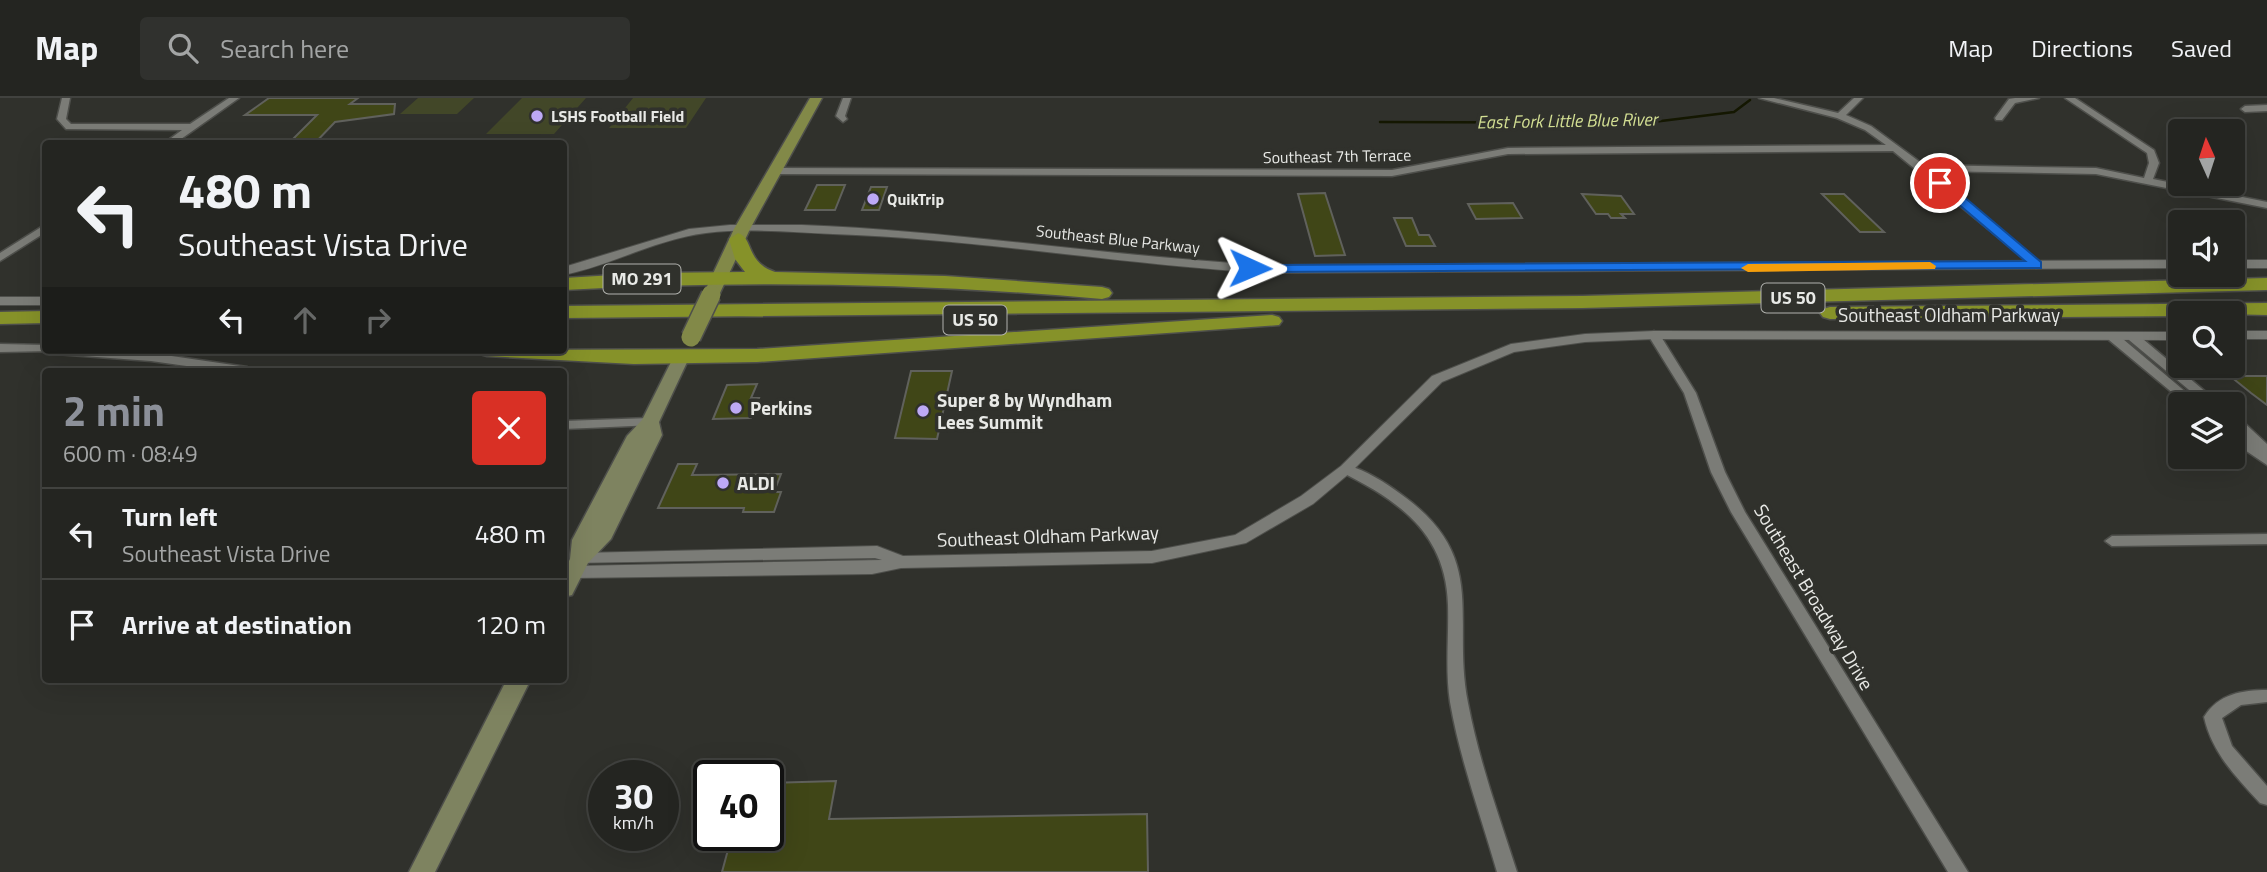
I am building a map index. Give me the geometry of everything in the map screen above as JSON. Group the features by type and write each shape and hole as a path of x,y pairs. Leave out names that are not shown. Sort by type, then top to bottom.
{"highway":[{"path":"740,234 742,259 756,273 775,278"},
{"path":"715,286 775,278 921,279 1166,298 1301,301 1319,304"},
{"name":"MO 291","path":"567,284 637,279 715,286"},
{"name":"US 50","path":"567,312 1793,298 2083,286 2267,284"},
{"name":"US 50","path":"567,324 2267,309"},
{"path":"567,353 681,358 814,352 1167,325 1348,321 1368,316"},
{"path":"0,318 42,317"},
{"path":"0,330 42,330"}],"main road":[{"path":"572,574 588,528 636,436 650,422 740,234 816,98"},
{"path":"422,872 517,683"}],"street":[{"path":"66,98 61,119 65,125 87,128 193,127"},
{"path":"173,140 236,98"},
{"path":"843,118 840,116 847,98"},
{"path":"1763,98 1840,116 1868,128 1922,168 2036,265"},
{"path":"1840,116 1859,98"},
{"path":"2000,118 2012,101 2035,98"},
{"path":"2069,98 2151,152 2154,163 2148,180"},
{"path":"2245,108 2267,108"},
{"name":"Southeast 7th Terrace","path":"777,171 1392,173 1420,170 1469,155 1508,151 1895,148"},
{"path":"1922,168 2096,171 2267,205"},
{"path":"0,258 42,230"},
{"name":"Southeast Blue Parkway","path":"567,270 618,257 684,234 905,233 1168,264 1267,269 2168,264"},
{"path":"2245,264 2267,264"},
{"path":"0,301 42,301"},
{"name":"Southeast Oldham Parkway","path":"572,574 872,568 901,562 1152,556 1240,539 1307,500 1346,469 1437,379 1511,348 1585,338 1654,335 2168,336"},
{"name":"Southeast Broadway Drive","path":"1654,335 1690,393 1718,472 1742,520 1958,872"},
{"path":"2245,335 2267,335"},
{"path":"2113,337 2179,392"},
{"path":"2133,337 2199,392"},
{"path":"0,348 42,349"},
{"path":"104,354 178,360 228,368"},
{"path":"567,425 650,422"},
{"path":"2245,432 2267,451"},
{"path":"2245,445 2267,461"},
{"path":"1346,469 1386,488 1410,506 1433,532 1449,561 1456,590 1455,677 1459,706 1507,872"},
{"path":"2112,541 2267,539"},
{"path":"2267,696 2236,698 2222,705 2213,717 2215,733 2224,749 2267,799"}],"green space":[{"path":"418,98 474,98 457,114 400,114"},
{"name":"LSHS Football Field","path":"522,98 586,98 554,134 486,134"},
{"path":"633,98 706,98 686,128 609,128"}],"building":[{"path":"269,98 358,98 350,104 395,104 394,114 335,122 318,140 292,140 317,115 245,115"},
{"name":"QuikTrip","path":"817,185 845,185 835,210 805,210"},
{"name":"QuikTrip","path":"871,187 887,187 879,210 862,210"},
{"path":"1325,193 1345,255 1315,256 1298,194"},
{"path":"1582,194 1621,196 1634,214 1621,214 1625,218 1611,218 1608,214 1596,214"},
{"path":"1822,194 1844,194 1884,232 1860,232"},
{"path":"1513,203 1522,218 1476,219 1468,204"},
{"path":"1394,218 1412,218 1419,235 1429,235 1435,246 1406,246"},
{"name":"Super 8 by Wyndham Lees Summit","path":"911,371 952,371 937,439 895,438"},
{"path":"2267,376 2267,405 2232,378"},
{"name":"Perkins","path":"757,384 751,398 759,398 751,418 713,419 727,385"},
{"name":"ALDI","path":"678,464 697,464 692,475 781,474 774,492 781,492 774,512 743,512 744,508 658,508"},
{"path":"836,781 829,819 1147,814 1148,872 722,872 728,851 784,851 784,783"}],"waterway":[{"name":"East Fork Little Blue River","path":"1380,122 1645,123 1734,112 1750,100"}],"slow traffic":[{"path":"1748,268 1930,266"}],"place":[{"name":"LSHS Football Field","path":"537,116"},
{"name":"QuikTrip","path":"873,199"},
{"name":"Perkins","path":"736,408"},
{"name":"Super 8 by Wyndham Lees Summit","path":"923,411"},
{"name":"ALDI","path":"723,483"}],"route":[{"path":"1250,268 1614,269 2036,265 1940,183"}]}
